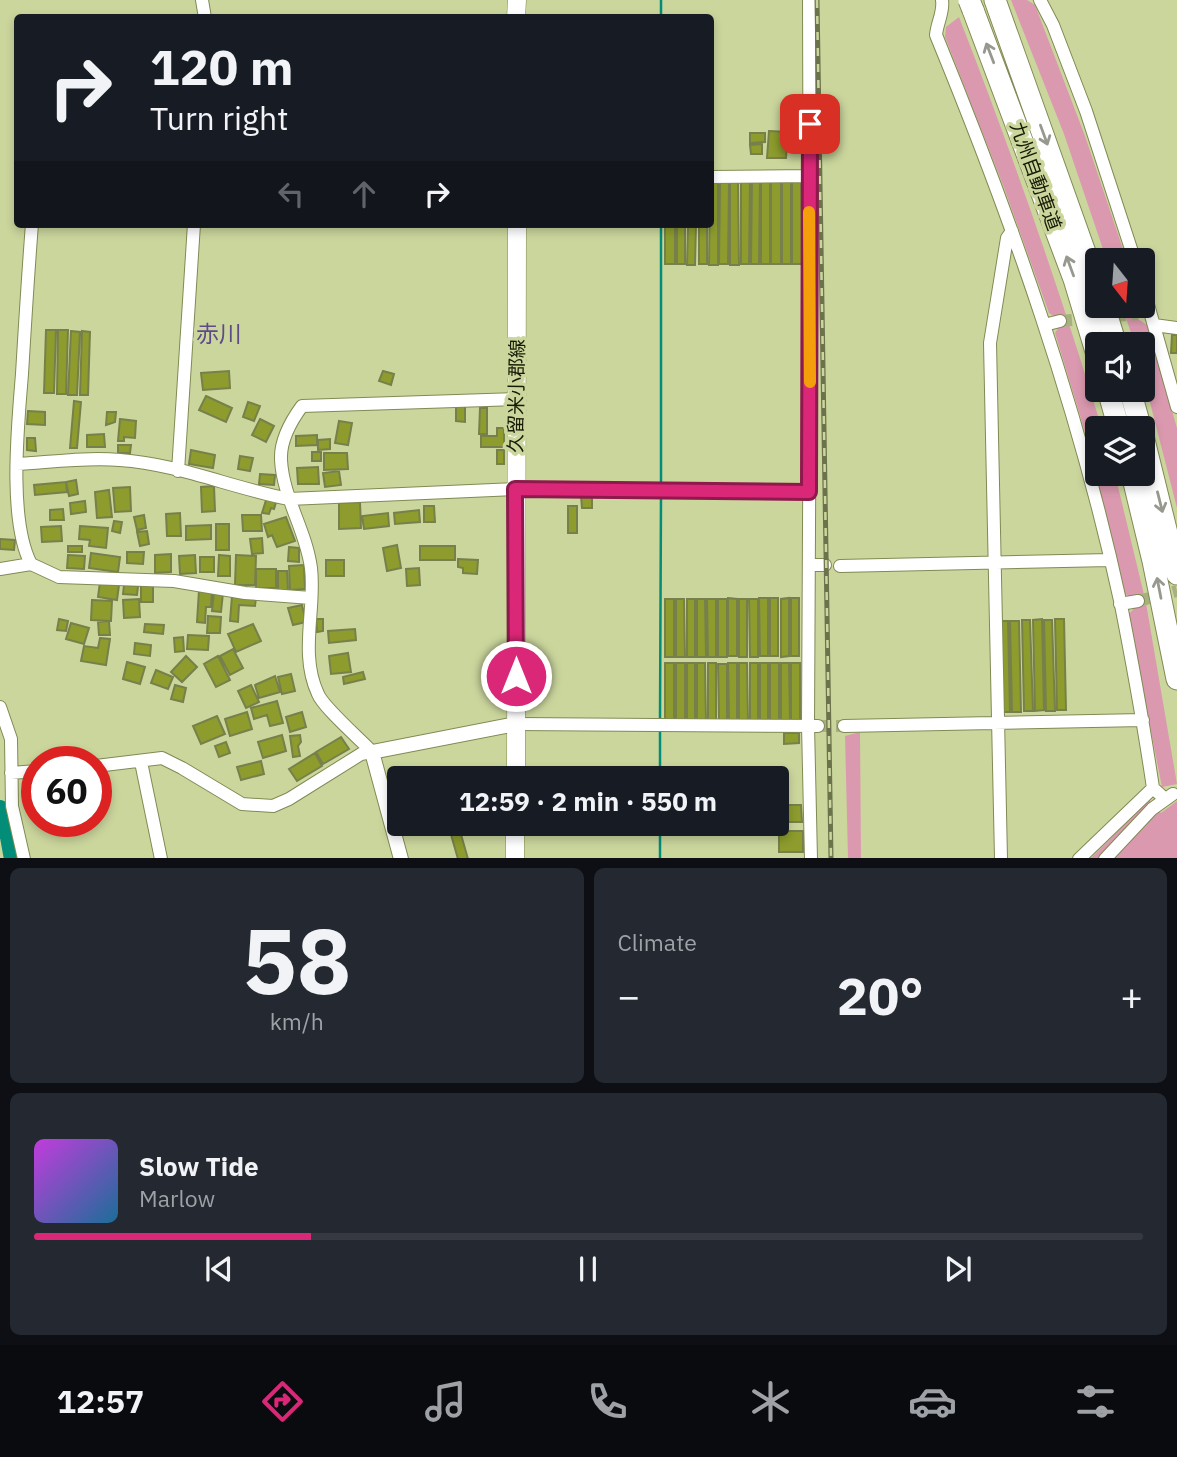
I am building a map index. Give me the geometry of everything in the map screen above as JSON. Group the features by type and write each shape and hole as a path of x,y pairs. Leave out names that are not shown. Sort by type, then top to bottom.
{"highway":[{"name":"九州自動車道","path":"982,2 1085,256"},
{"name":"九州自動車道","path":"982,2 1090,332"},
{"path":"1155,485 1177,574"},
{"path":"1135,486 1177,679"}],"main road":[{"name":"久留米小郡線","path":"516,766 517,228"},
{"path":"514,858 515,836"}],"street":[{"path":"809,0 809,565 813,725 811,858"},
{"path":"1040,0 1053,25 1086,111 1131,248"},
{"path":"982,2 957,9 943,4 936,35 979,139 1012,231 1079,438 1120,604 1143,720 1153,788"},
{"path":"714,177 810,176"},
{"path":"31,564 24,552 18,514 18,464 32,228"},
{"path":"178,471 194,228"},
{"path":"1001,858 990,343 1007,238 1012,231"},
{"path":"1148,318 1177,328"},
{"path":"1153,320 1177,407"},
{"path":"1044,325 1060,321"},
{"path":"401,858 372,752 319,698 316,691 309,654 311,569 307,549 289,499 281,450 285,436 302,406 516,399"},
{"path":"18,464 122,460 289,499 515,489 809,492"},
{"path":"840,566 1110,560"},
{"path":"0,569 31,564 59,577 174,582 245,593 311,598"},
{"path":"809,565 825,565"},
{"path":"1120,604 1138,601"},
{"path":"0,707 11,739 12,806 24,858"},
{"path":"844,726 1143,720"},
{"path":"112,765 162,758 242,804 273,806 289,799 361,754 516,724 813,725"},
{"path":"141,762 161,858"},
{"path":"11,773 21,772"},
{"path":"1106,858 1152,809 1169,796 1153,788"},
{"path":"1080,858 1153,788"}],"shaded area":[{"path":"1011,0 1027,0 1035,5 1085,136 1123,248 1103,248 1064,134"},
{"path":"959,17 1035,222 1085,375 1085,402 1093,402 1098,416 1085,416 1085,432 1055,333 1062,322 1049,313 945,37 946,27"},
{"path":"1126,318 1136,318 1147,325 1149,332 1131,332"},
{"path":"1155,352 1177,428 1177,508 1155,416 1150,402 1155,402"},
{"path":"1098,486 1118,486 1146,603 1177,784 1162,787 1128,615 1140,602 1125,594"},
{"path":"860,732 861,858 848,858 845,736"},
{"path":"1149,800 1161,813 1177,801 1177,858 1091,858"}],"building":[{"path":"769,131 788,132 786,158 767,158"},
{"path":"750,133 765,133 765,142 750,143"},
{"path":"762,144 762,154 751,154 750,145"},
{"path":"752,179 760,179 759,264 751,264"},
{"path":"761,179 770,179 770,264 761,264"},
{"path":"714,180 718,180 718,265 709,265 709,228 714,228"},
{"path":"720,180 729,180 728,264 719,264"},
{"path":"738,180 739,265 730,265 730,181"},
{"path":"741,180 750,180 749,264 741,264"},
{"path":"771,180 781,180 781,264 771,264"},
{"path":"782,180 791,180 791,264 782,264"},
{"path":"792,180 801,180 802,264 792,264"},
{"path":"665,228 675,228 675,264 665,264"},
{"path":"677,228 685,228 685,264 677,264"},
{"path":"688,228 696,228 695,265 687,265"},
{"path":"699,228 707,228 707,264 699,264"},
{"path":"46,330 56,330 54,393 44,393"},
{"path":"58,330 68,330 66,394 57,394"},
{"path":"71,331 80,332 77,395 68,395"},
{"path":"82,331 90,332 88,395 80,395"},
{"path":"1172,335 1177,335 1177,353 1171,353"},
{"path":"229,371 230,388 203,390 201,373"},
{"path":"383,371 394,374 391,385 379,381"},
{"path":"206,396 232,408 226,422 199,410"},
{"path":"74,401 81,402 77,448 70,448"},
{"path":"248,402 260,406 254,421 243,417"},
{"path":"456,404 465,404 465,422 456,421"},
{"path":"480,408 487,408 487,434 479,434"},
{"path":"28,411 45,412 45,425 27,424"},
{"path":"107,412 116,412 115,422 106,425"},
{"path":"120,419 136,421 135,438 124,437 124,441 118,441"},
{"path":"260,419 274,426 266,442 252,435"},
{"path":"339,421 352,423 348,445 335,443"},
{"path":"497,428 504,428 504,447 481,447 481,436 497,436"},
{"path":"104,434 105,447 87,447 87,435"},
{"path":"317,435 317,445 296,446 296,436"},
{"path":"27,438 35,438 36,451 27,450"},
{"path":"330,439 330,449 318,450 318,440"},
{"path":"118,445 131,445 130,453 118,453"},
{"path":"191,450 215,455 213,468 189,464"},
{"path":"497,450 504,450 504,464 497,464"},
{"path":"312,452 321,452 321,461 312,461"},
{"path":"324,453 347,453 348,469 324,470"},
{"path":"240,456 253,458 250,471 238,469"},
{"path":"318,467 319,484 298,484 297,468"},
{"path":"339,471 341,485 325,487 323,473"},
{"path":"260,474 275,475 274,485 259,484"},
{"path":"76,480 78,494 69,496 66,482"},
{"path":"66,482 67,492 35,495 34,485"},
{"path":"214,486 215,511 202,512 201,487"},
{"path":"130,487 131,511 115,512 113,488"},
{"path":"109,490 112,517 97,518 95,492"},
{"path":"581,496 592,496 592,508 582,508"},
{"path":"267,497 277,499 269,514 262,513"},
{"path":"85,501 86,512 71,514 70,503"},
{"path":"360,502 361,528 339,529 339,503"},
{"path":"424,506 434,506 435,522 424,522"},
{"path":"568,506 577,506 577,533 568,533"},
{"path":"63,509 64,520 50,520 50,510"},
{"path":"419,510 420,522 395,524 394,513"},
{"path":"180,513 181,536 167,536 166,514"},
{"path":"388,513 389,526 364,529 362,516"},
{"path":"144,515 146,528 137,530 134,517"},
{"path":"242,515 261,515 262,531 243,531"},
{"path":"286,517 295,541 277,547 272,535 268,537 264,524"},
{"path":"114,521 122,522 120,533 112,531"},
{"path":"216,524 229,524 229,550 216,550"},
{"path":"211,525 211,539 186,540 186,526"},
{"path":"61,526 62,541 42,542 41,527"},
{"path":"80,526 108,528 106,548 89,546 90,540 79,539"},
{"path":"147,531 149,544 140,546 137,532"},
{"path":"262,538 263,553 252,554 250,539"},
{"path":"0,539 15,540 14,550 0,549"},
{"path":"397,545 401,568 387,571 383,548"},
{"path":"68,546 82,546 82,552 68,552"},
{"path":"420,546 455,546 455,560 420,560"},
{"path":"289,547 299,548 299,562 288,561"},
{"path":"127,552 144,552 143,564 127,563"},
{"path":"91,553 120,557 118,572 89,568"},
{"path":"171,554 171,572 155,573 155,555"},
{"path":"68,555 85,556 84,569 67,568"},
{"path":"195,555 196,573 180,574 179,556"},
{"path":"219,555 230,556 230,576 218,576"},
{"path":"236,555 256,556 255,585 235,585"},
{"path":"200,557 214,557 214,572 200,572"},
{"path":"458,559 478,560 477,574 463,573 463,568 458,567"},
{"path":"326,560 344,560 344,576 326,576"},
{"path":"304,565 305,589 290,590 289,566"},
{"path":"419,568 420,585 407,586 406,569"},
{"path":"256,569 276,569 276,588 256,588"},
{"path":"278,571 287,571 288,591 278,591"},
{"path":"100,582 119,585 117,600 98,597"},
{"path":"153,583 153,602 141,602 141,584"},
{"path":"124,585 138,586 137,595 123,594"},
{"path":"199,590 212,591 211,607 206,607 205,623 197,622"},
{"path":"214,592 223,593 221,612 212,611"},
{"path":"232,596 256,598 255,606 239,605 238,622 230,621"},
{"path":"728,598 737,599 737,656 728,656"},
{"path":"759,598 768,598 768,656 760,656"},
{"path":"770,598 778,598 778,656 770,656"},
{"path":"789,598 789,656 781,657 781,599"},
{"path":"791,598 799,598 799,656 791,656"},
{"path":"139,599 140,617 124,618 123,600"},
{"path":"665,599 674,599 674,657 665,657"},
{"path":"676,599 684,599 685,657 676,657"},
{"path":"687,599 695,599 695,657 687,657"},
{"path":"697,599 705,599 706,657 697,657"},
{"path":"707,599 716,599 716,657 708,657"},
{"path":"718,599 727,599 727,657 718,657"},
{"path":"739,599 747,599 747,657 739,657"},
{"path":"749,599 758,599 758,657 750,657"},
{"path":"92,600 112,601 111,621 91,620"},
{"path":"302,605 306,622 293,625 288,608"},
{"path":"208,616 221,617 220,633 207,633"},
{"path":"59,619 68,621 66,631 57,630"},
{"path":"316,619 323,619 323,631 317,632"},
{"path":"1042,619 1044,710 1035,711 1033,620"},
{"path":"1055,619 1064,619 1066,710 1057,710"},
{"path":"1022,620 1030,620 1033,711 1024,711"},
{"path":"1044,620 1052,620 1055,711 1046,711"},
{"path":"109,621 110,635 99,635 98,622"},
{"path":"999,621 1008,621 1010,712 1001,712"},
{"path":"1010,621 1019,621 1021,712 1012,712"},
{"path":"71,623 89,628 84,644 66,639"},
{"path":"145,624 164,625 163,634 144,632"},
{"path":"253,624 261,641 236,652 228,634"},
{"path":"355,629 356,640 329,643 328,631"},
{"path":"188,635 209,636 208,650 187,649"},
{"path":"183,637 184,651 175,652 174,638"},
{"path":"100,638 110,639 106,665 81,661 84,646 98,648"},
{"path":"135,643 151,645 150,656 134,654"},
{"path":"233,649 243,668 230,675 220,656"},
{"path":"348,653 351,672 331,674 329,656"},
{"path":"186,656 197,667 182,682 171,672"},
{"path":"218,656 230,680 216,687 204,664"},
{"path":"127,662 145,667 140,684 123,679"},
{"path":"665,663 674,663 674,721 665,721"},
{"path":"676,663 685,663 685,721 676,721"},
{"path":"687,663 695,663 695,721 687,721"},
{"path":"697,663 705,663 706,721 697,721"},
{"path":"708,663 716,663 716,722 708,721"},
{"path":"728,663 737,663 737,721 729,721"},
{"path":"739,663 747,663 748,721 739,721"},
{"path":"750,663 758,663 758,721 750,721"},
{"path":"760,663 768,663 768,721 760,721"},
{"path":"770,663 779,663 779,721 770,721"},
{"path":"781,663 789,663 790,721 781,721"},
{"path":"791,663 800,663 800,721 791,721"},
{"path":"718,664 727,664 727,722 719,722"},
{"path":"156,670 173,677 168,689 151,683"},
{"path":"363,672 365,679 344,684 343,677"},
{"path":"291,674 295,691 282,694 278,677"},
{"path":"275,676 280,692 259,698 255,685"},
{"path":"175,685 186,688 183,702 171,699"},
{"path":"251,685 259,702 246,708 238,691"},
{"path":"277,701 283,723 270,726 267,715 254,719 251,708"},
{"path":"247,712 252,729 230,736 225,719"},
{"path":"302,712 306,727 290,732 286,717"},
{"path":"217,716 225,734 201,744 193,726"},
{"path":"784,733 799,733 799,743 784,744"},
{"path":"282,735 286,751 263,758 258,742"},
{"path":"300,735 300,756 293,757 290,736"},
{"path":"341,737 349,749 323,764 316,752"},
{"path":"226,742 230,753 219,757 215,746"},
{"path":"315,753 322,766 297,781 289,769"},
{"path":"261,761 264,774 241,780 237,767"},
{"path":"789,805 801,805 802,822 789,822"},
{"path":"789,831 803,831 803,852 779,852 779,836 789,836"},
{"path":"451,836 461,836 468,858 458,858"}],"waterway":[{"path":"661,0 661,14"},
{"path":"661,228 661,485"},
{"path":"660,719 661,495"},
{"path":"660,730 660,766"},
{"path":"0,809 13,858"},
{"path":"660,836 660,858"}],"tunnel":[{"path":"1060,321 1093,318"},
{"path":"1138,601 1177,591"},
{"path":"818,726 844,726"}],"railway":[{"path":"817,0 831,858"}],"slow traffic":[{"path":"809,212 810,382"}],"district":[{"name":"赤川","path":"219,334"}],"route":[{"path":"516,676 515,489 809,492 810,124"}]}
